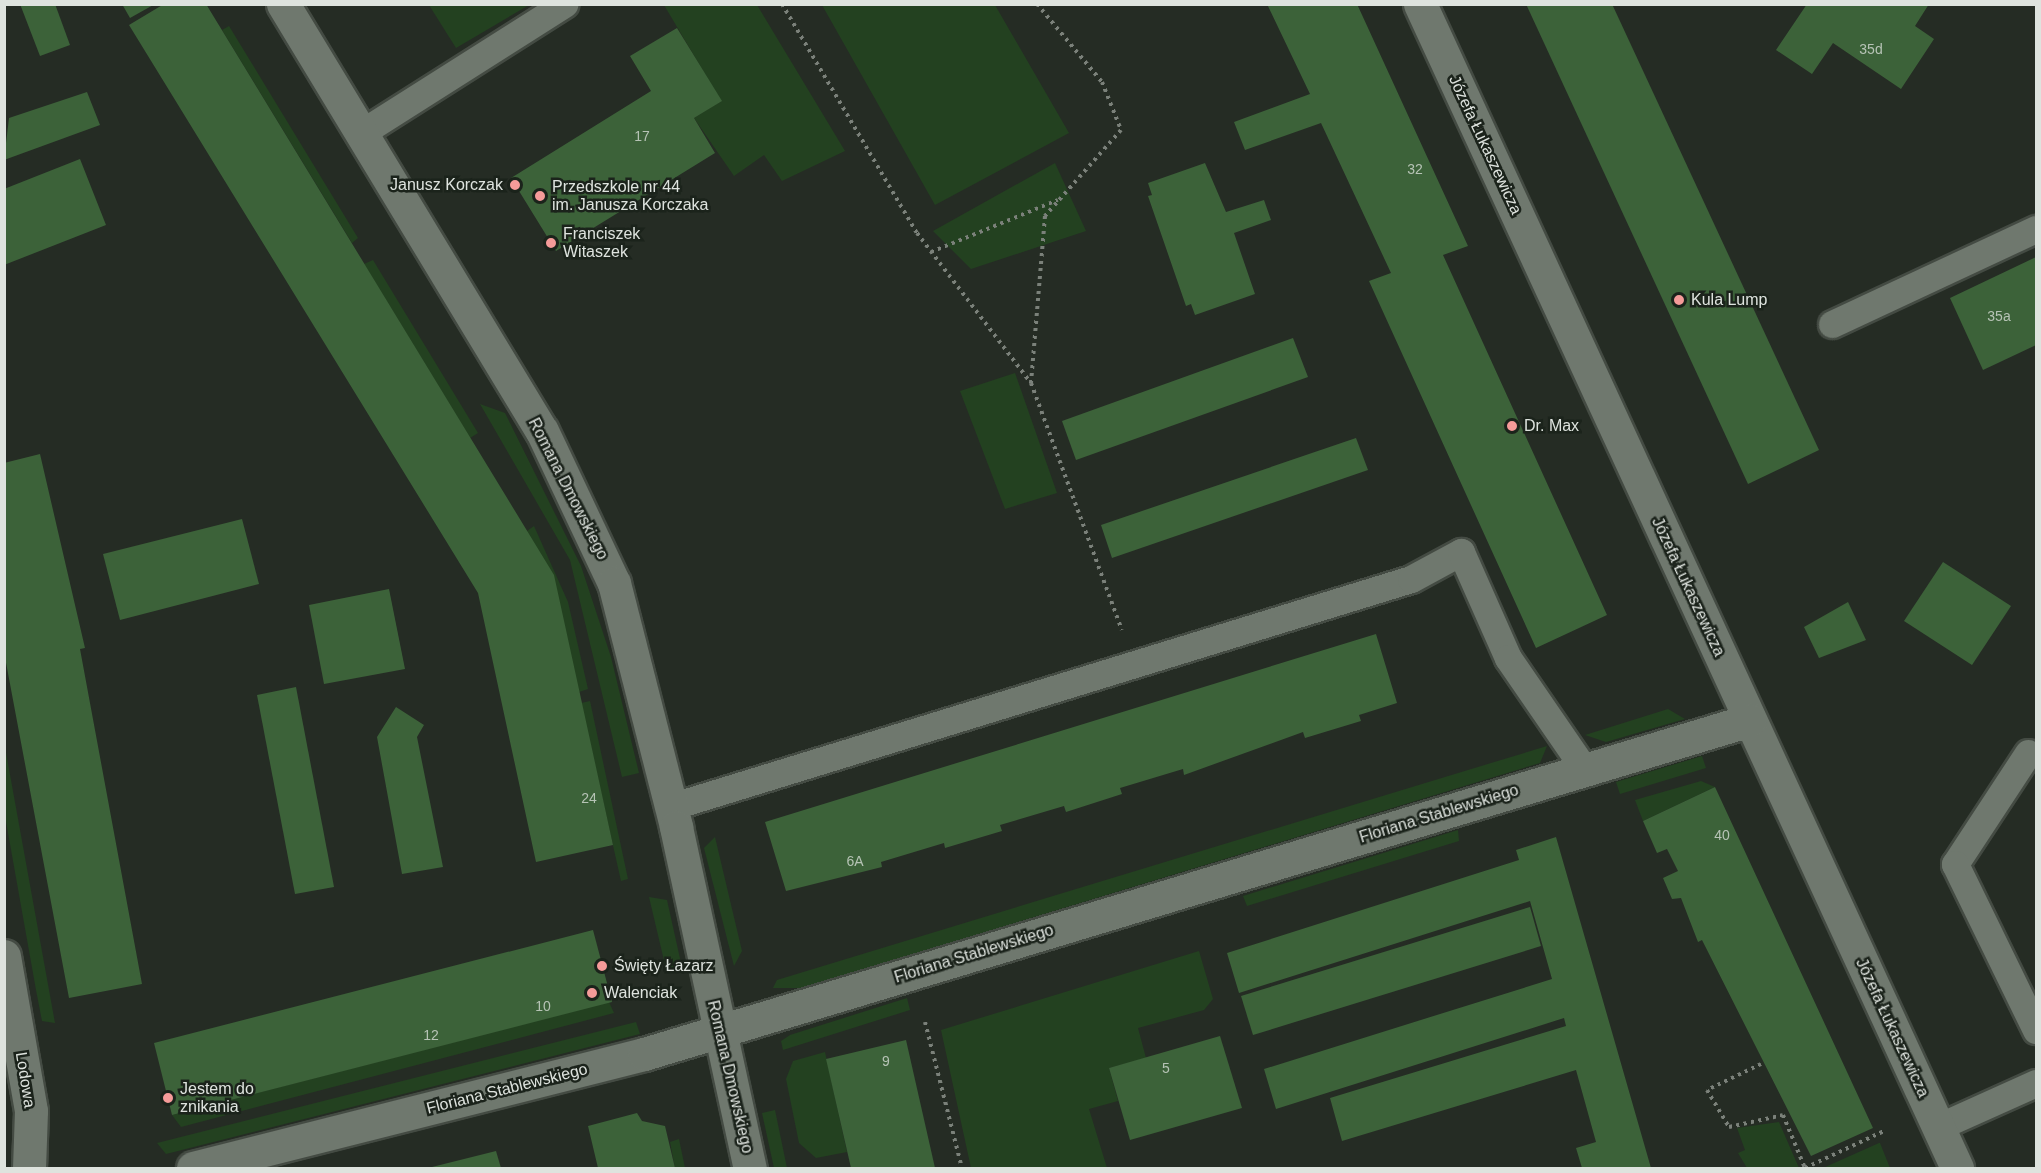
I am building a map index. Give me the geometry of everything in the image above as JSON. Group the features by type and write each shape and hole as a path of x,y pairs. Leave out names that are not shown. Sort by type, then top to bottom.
{"street":[{"name":"Romana Dmowskiego","path":"283,4 542,431 586,516 614,584 670,807 750,1168"},
{"name":"Józefa Łukaszewicza","path":"1420,4 1957,1168"},
{"name":"Floriana Stablewskiego","path":"193,1168 719,1032 1750,720"},
{"name":"Lodowa","path":"4,956 18,1115 28,1168"}],"lane":[{"path":"361,133 564,4"},
{"path":"1832,324 2037,229"},
{"path":"670,807 1411,579 1461,552 1508,658 1585,770"},
{"path":"2028,753 1955,864 2037,1030"},
{"path":"1938,1127 2037,1083"}],"path":[{"path":"782,4 931,252 1031,383 1134,664"},
{"path":"1031,383 1045,216 1121,130 1102,82 1037,4"},
{"path":"931,252 1059,199"},
{"path":"926,1022 962,1168"},
{"path":"1761,1064 1707,1090 1729,1127 1783,1115 1804,1168 1884,1131"}],"green space":[{"path":"429,5 529,5 456,48"},
{"path":"664,5 757,5 845,151 782,181 764,155 734,176 694,118 721,101"},
{"path":"822,5 995,5 1069,133 935,205"},
{"path":"229,26 358,238 352,243 222,30"},
{"path":"1055,163 1086,231 971,269 933,231"},
{"path":"373,260 478,433 470,438 364,264"},
{"path":"1015,373 1057,493 1005,509 960,391"},
{"path":"480,404 505,413 581,566 611,657 639,773 622,777 570,560"},
{"path":"534,526 568,602 588,689 579,692 527,531"},
{"path":"590,701 628,879 621,881 581,703"},
{"path":"1668,709 1685,719 1606,742 1585,735"},
{"path":"1547,746 1540,763 801,988 773,988 777,980"},
{"path":"4,747 55,1023 42,1021 36,990 5,816"},
{"path":"1702,756 1706,768 1620,794 1616,782"},
{"path":"1701,781 1715,787 1643,821 1635,800"},
{"path":"1458,830 1459,841 1247,906 1243,896"},
{"path":"715,837 742,951 734,966 704,848"},
{"path":"649,897 667,900 683,972 666,969"},
{"path":"1199,951 1213,999 1204,1010 1138,1028 1146,1058 1109,1068 1118,1101 1089,1109 1107,1168 971,1168 941,1030"},
{"path":"907,998 910,1010 783,1050 781,1041 790,1035"},
{"path":"609,1002 614,1013 181,1127 172,1115"},
{"path":"636,1022 640,1034 166,1154 157,1143"},
{"path":"825,1052 847,1152 816,1158 799,1143 786,1079 793,1061"},
{"path":"775,1110 787,1168 774,1168 762,1113"},
{"path":"1779,1122 1799,1168 1747,1168 1738,1153 1745,1150 1737,1128"},
{"path":"679,1139 685,1168 675,1168 670,1142"},
{"path":"1879,1143 1890,1168 1823,1168"}],"building":[{"path":"20,4 55,4 70,45 40,56"},
{"path":"122,4 155,4 130,18"},
{"path":"164,4 206,4 554,575 613,845 536,862 478,593 129,25"},
{"path":"1267,4 1357,4 1468,246 1443,255 1607,615 1536,648 1369,281 1391,273 1321,123 1245,150 1234,122 1310,94"},
{"path":"1526,4 1612,4 1819,450 1748,484"},
{"path":"1807,4 1929,4 1915,26 1934,39 1901,89 1833,43 1812,74 1776,50"},
{"path":"677,28 722,101 694,118 715,153 556,251 511,178 651,91 630,56"},
{"path":"87,92 100,125 4,160 9,118"},
{"path":"80,159 106,225 4,265 4,189"},
{"path":"1205,163 1226,212 1264,200 1271,220 1234,233 1255,294 1195,315 1191,304 1186,306 1148,196 1152,195 1148,183"},
{"path":"2036,257 2036,345 1983,370 1950,298"},
{"path":"1293,338 1308,377 1076,460 1062,421"},
{"path":"1356,438 1368,470 1112,558 1101,525"},
{"path":"40,454 85,648 80,649 142,984 69,998 4,652 4,463"},
{"path":"242,519 259,584 120,620 103,554"},
{"path":"1943,562 2011,606 1972,665 1904,621"},
{"path":"389,589 405,669 324,684 309,605"},
{"path":"1848,602 1866,640 1819,658 1804,627"},
{"path":"1376,634 1397,703 1359,715 1361,721 1305,738 1303,732 1184,775 1183,769 1120,788 1122,794 1066,812 1064,806 1000,825 1002,831 945,848 944,843 881,862 882,867 786,891 765,822"},
{"path":"296,687 334,887 295,894 257,695"},
{"path":"396,707 424,725 417,737 443,867 402,874 377,737"},
{"path":"1715,787 1873,1128 1811,1156 1702,940 1698,942 1681,898 1672,899 1663,878 1678,871 1667,849 1657,853 1643,821"},
{"path":"1556,837 1651,1168 1582,1168 1576,1148 1596,1142 1576,1070 1342,1141 1330,1098 1566,1026 1564,1018 1276,1109 1264,1069 1552,979 1530,901 1239,993 1227,953 1519,860 1516,850"},
{"path":"1530,907 1541,946 1253,1035 1241,996"},
{"path":"593,930 612,1002 172,1115 154,1043"},
{"path":"1220,1036 1242,1108 1130,1140 1109,1068"},
{"path":"906,1040 935,1168 851,1168 826,1059"},
{"path":"637,1113 642,1121 665,1126 675,1168 598,1168 588,1126"},
{"path":"496,1151 501,1168 428,1168"}],"place":[{"name":"Janusz Korczak","path":"515,185"},
{"name":"Przedszkole nr 44 im. Janusza Korczaka","path":"540,196"},
{"name":"Franciszek Witaszek","path":"551,243"},
{"name":"Kula Lump","path":"1679,300"},
{"name":"Dr. Max","path":"1512,426"},
{"name":"Święty Łazarz","path":"602,966"},
{"name":"Walenciak","path":"592,993"},
{"name":"Jestem do znikania","path":"168,1098"}]}
